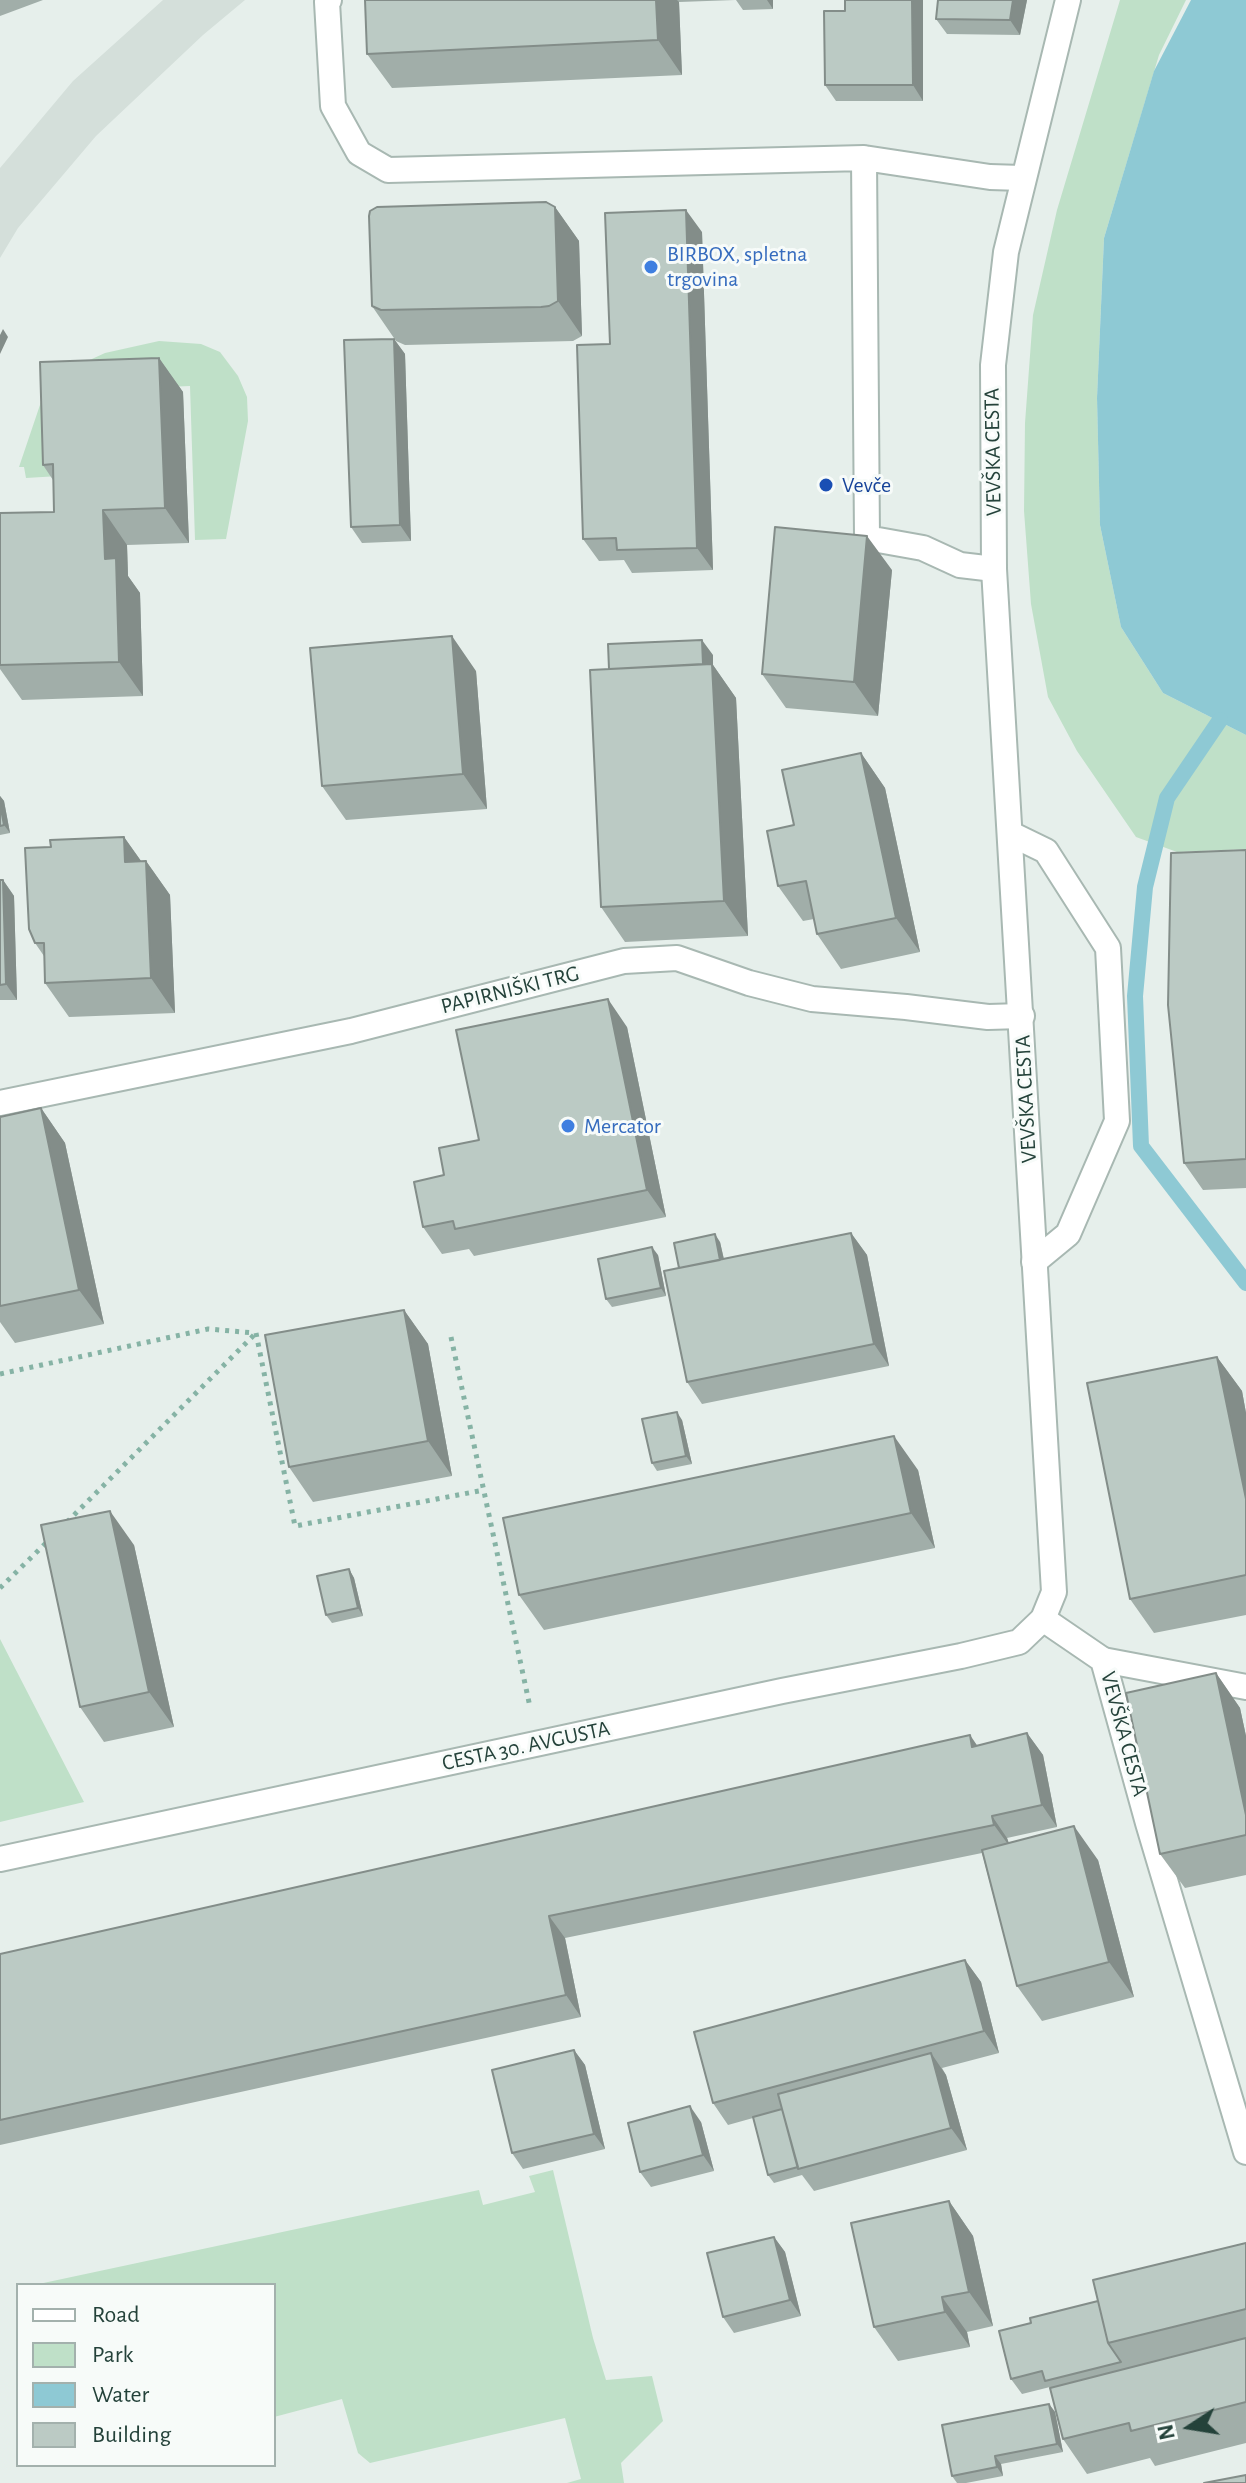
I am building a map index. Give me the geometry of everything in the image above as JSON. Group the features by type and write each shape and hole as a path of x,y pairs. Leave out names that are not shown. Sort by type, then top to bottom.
{"street":[{"path":"329,0 333,106 359,153 388,170 864,158 990,177 1022,178"},
{"name":"VEVŠKA CESTA","path":"1068,0 1006,252 993,365 994,569 1054,1592 1043,1619 1103,1660 1246,2152"},
{"path":"864,158 867,538 923,548 960,565 994,569"},
{"path":"1011,834 1046,851 1108,948 1110,980 1117,1121 1068,1234 1034,1262"},
{"name":"PAPIRNIŠKI TRG","path":"0,1103 351,1031 624,961 677,958 749,983 812,999 988,1017 1022,1016"},
{"name":"CESTA 30. AVGUSTA","path":"0,1859 766,1694 961,1656 1019,1642 1043,1619"},
{"path":"1103,1660 1246,1687"}],"path":[{"path":"0,1374 208,1329 256,1333"},
{"path":"256,1333 295,1526 484,1490"},
{"path":"0,1588 256,1333"},
{"path":"451,1337 532,1716"}],"shaded area":[{"path":"163,0 245,0 203,35 96,136 18,228 0,258 0,168 73,81"}],"green space":[{"path":"1120,0 1186,0 1159,55 1104,238 1097,398 1100,525 1121,627 1163,693 1246,735 1246,849 1177,852 1136,837 1077,751 1048,697 1031,604 1024,511 1025,423 1033,315 1057,210"},
{"path":"159,341 201,344 220,352 238,376 247,397 248,421 226,539 195,540 190,386 141,388 81,364 105,353"},
{"path":"42,399 59,476 26,478 24,467 19,467"},
{"path":"0,1639 84,1802 0,1822"},
{"path":"553,2170 606,2380 652,2376 663,2421 621,2463 624,2483 567,2483 581,2479 565,2418 370,2463 358,2453 342,2399 276,2416 276,2283 43,2283 479,2190 483,2205 535,2192 529,2176"}],"water":[{"path":"1191,0 1246,0 1246,735 1163,693 1121,627 1100,525 1097,398 1104,238 1154,71"}],"building":[{"path":"365,0 656,0 658,40 367,54"},
{"path":"845,0 912,0 913,85 825,85 824,11 845,11"},
{"path":"938,0 1013,0 1010,20 936,19"},
{"path":"546,202 555,207 558,301 541,307 381,310 372,306 370,211 377,207"},
{"path":"686,210 697,548 617,550 616,538 583,539 577,345 610,344 605,213"},
{"path":"394,339 400,525 351,527 344,340"},
{"path":"159,358 165,508 103,510 105,559 116,558 119,662 0,665 0,513 54,512 53,464 43,465 40,362"},
{"path":"775,527 867,536 854,682 762,674"},
{"path":"452,636 463,774 322,786 310,648"},
{"path":"702,640 703,664 609,669 608,644"},
{"path":"712,664 724,901 601,907 590,670"},
{"path":"861,753 896,918 817,934 806,881 778,886 767,831 794,825 782,770"},
{"path":"0,804 4,825 0,826"},
{"path":"124,837 125,862 146,861 151,978 45,983 44,943 35,943 29,929 25,848 51,847 50,840"},
{"path":"1246,850 1246,1159 1184,1163 1168,1005 1171,853"},
{"path":"0,880 3,880 6,984 0,985"},
{"name":"Mercator","path":"608,999 647,1190 455,1229 453,1221 423,1227 414,1182 444,1175 439,1148 479,1140 456,1030"},
{"path":"41,1108 79,1290 0,1306 0,1117"},
{"path":"851,1233 874,1344 687,1382 664,1271"},
{"path":"715,1234 720,1260 679,1268 674,1243"},
{"path":"652,1247 661,1288 606,1299 598,1259"},
{"path":"404,1310 428,1441 289,1467 265,1335"},
{"path":"1217,1357 1246,1499 1246,1575 1130,1599 1087,1383"},
{"path":"677,1412 686,1456 652,1463 642,1419"},
{"path":"894,1436 911,1513 519,1595 503,1518"},
{"path":"110,1511 149,1692 80,1707 41,1525"},
{"path":"349,1569 358,1608 326,1615 317,1576"},
{"path":"1216,1673 1246,1815 1246,1835 1160,1854 1126,1693"},
{"path":"1027,1733 1042,1805 992,1816 994,1825 549,1916 566,1995 0,2120 0,1954 970,1735 972,1747"},
{"path":"1074,1826 1109,1962 1017,1986 982,1850"},
{"path":"965,1960 984,2031 713,2103 694,2032"},
{"path":"574,2050 594,2134 512,2153 492,2070"},
{"path":"931,2053 951,2128 798,2169 778,2094"},
{"path":"690,2106 703,2155 640,2172 628,2123"},
{"path":"782,2109 798,2167 768,2175 753,2117"},
{"path":"949,2201 969,2292 942,2297 945,2312 874,2327 851,2223"},
{"path":"774,2237 790,2300 723,2317 707,2253"},
{"path":"1246,2243 1246,2309 1108,2343 1093,2280"},
{"path":"1098,2301 1108,2343 1121,2362 1045,2381 1042,2371 1011,2379 999,2331 1031,2323 1030,2318"},
{"path":"1246,2338 1246,2402 1131,2431 1129,2423 1063,2439 1050,2388"},
{"path":"1049,2404 1057,2444 995,2456 997,2467 952,2476 942,2425"},
{"path":"1246,2475 1246,2483 1204,2483"}],"waterway":[{"path":"1220,720 1167,798 1145,887 1135,996 1141,1146 1246,1283"}],"place":[{"name":"BIRBOX, spletna trgovina","path":"651,267"},
{"name":"Vevče","path":"826,485"},
{"name":"Mercator","path":"568,1126"}]}
